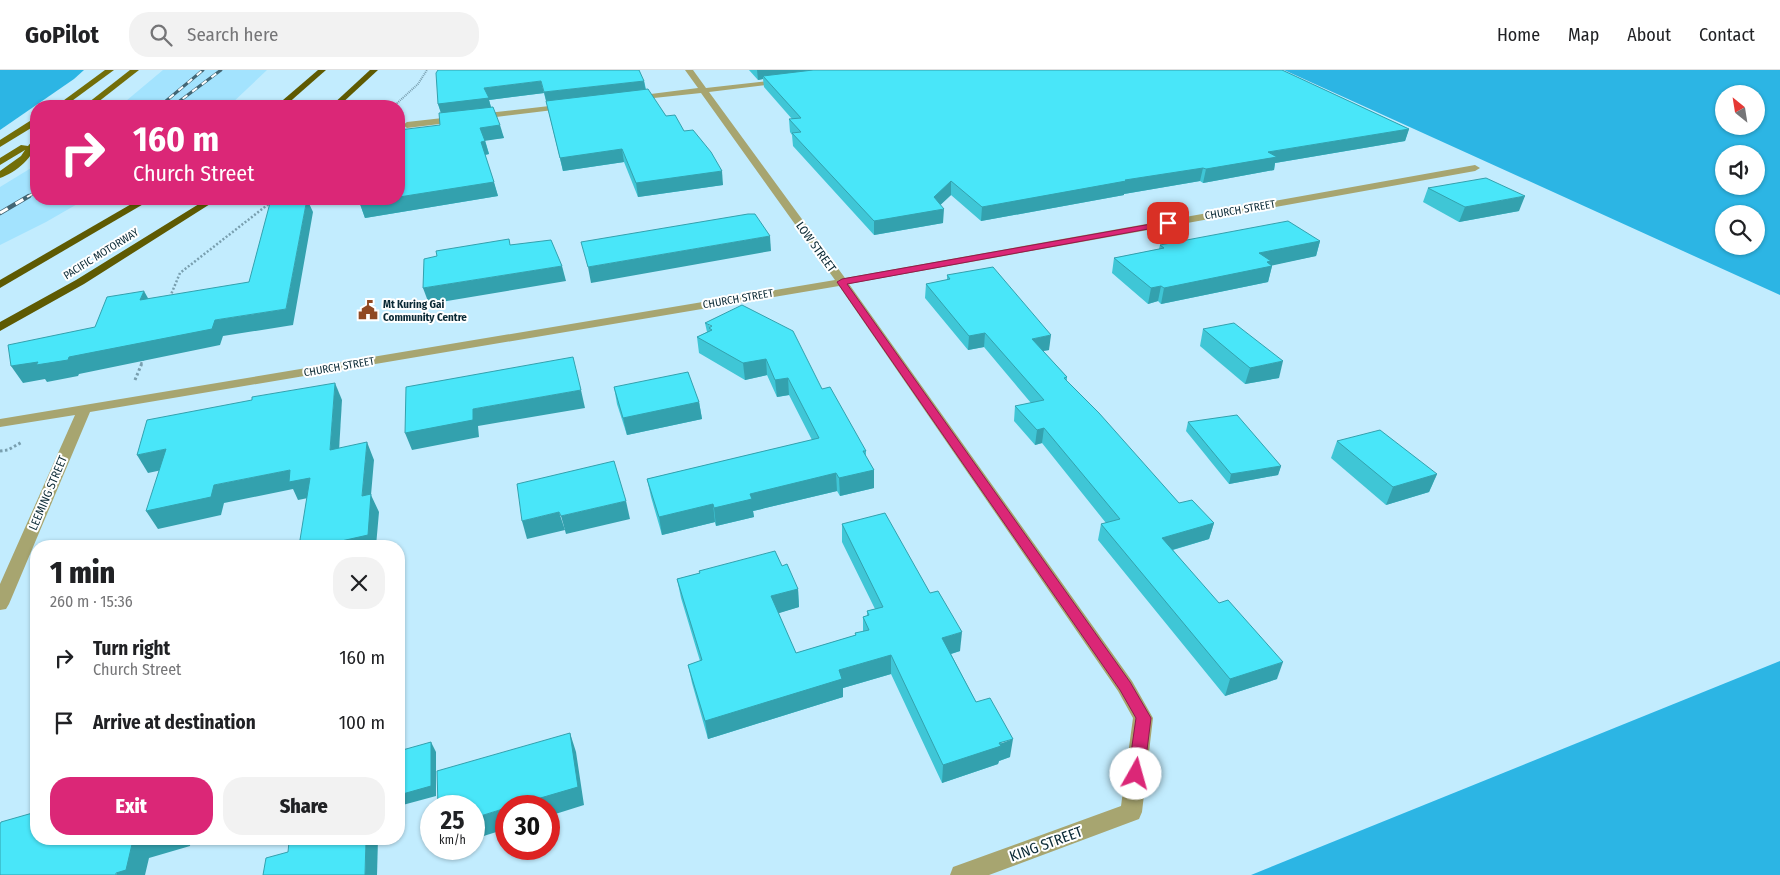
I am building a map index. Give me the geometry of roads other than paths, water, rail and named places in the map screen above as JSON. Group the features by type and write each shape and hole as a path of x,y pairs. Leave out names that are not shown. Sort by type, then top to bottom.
{"highway":[{"path":"287,100 322,70"},
{"path":"342,100 374,70"},
{"name":"PACIFIC MOTORWAY","path":"0,285 137,205"},
{"name":"PACIFIC MOTORWAY","path":"0,327 80,282 203,205"}],"main road":[{"path":"68,100 110,70"},
{"path":"96,100 135,70"},
{"path":"0,144 30,126"},
{"path":"0,162 30,144"},
{"path":"0,175 24,158 30,150"}],"street":[{"name":"LOW STREET","path":"689,70 842,282 1125,686 1143,718 1131,812"},
{"path":"624,100 791,80"},
{"path":"407,125 575,105"},
{"name":"CHURCH STREET","path":"0,423 842,282 1475,168"},
{"name":"LEEMING STREET","path":"0,604 84,409"},
{"name":"KING STREET","path":"961,875 1131,812"}],"railway":[{"path":"167,100 203,70"},
{"path":"181,100 221,70"},
{"path":"0,213 29,196"}],"place":[{"name":"Mt Kuring Gai Community Centre","path":"368,310"}]}
